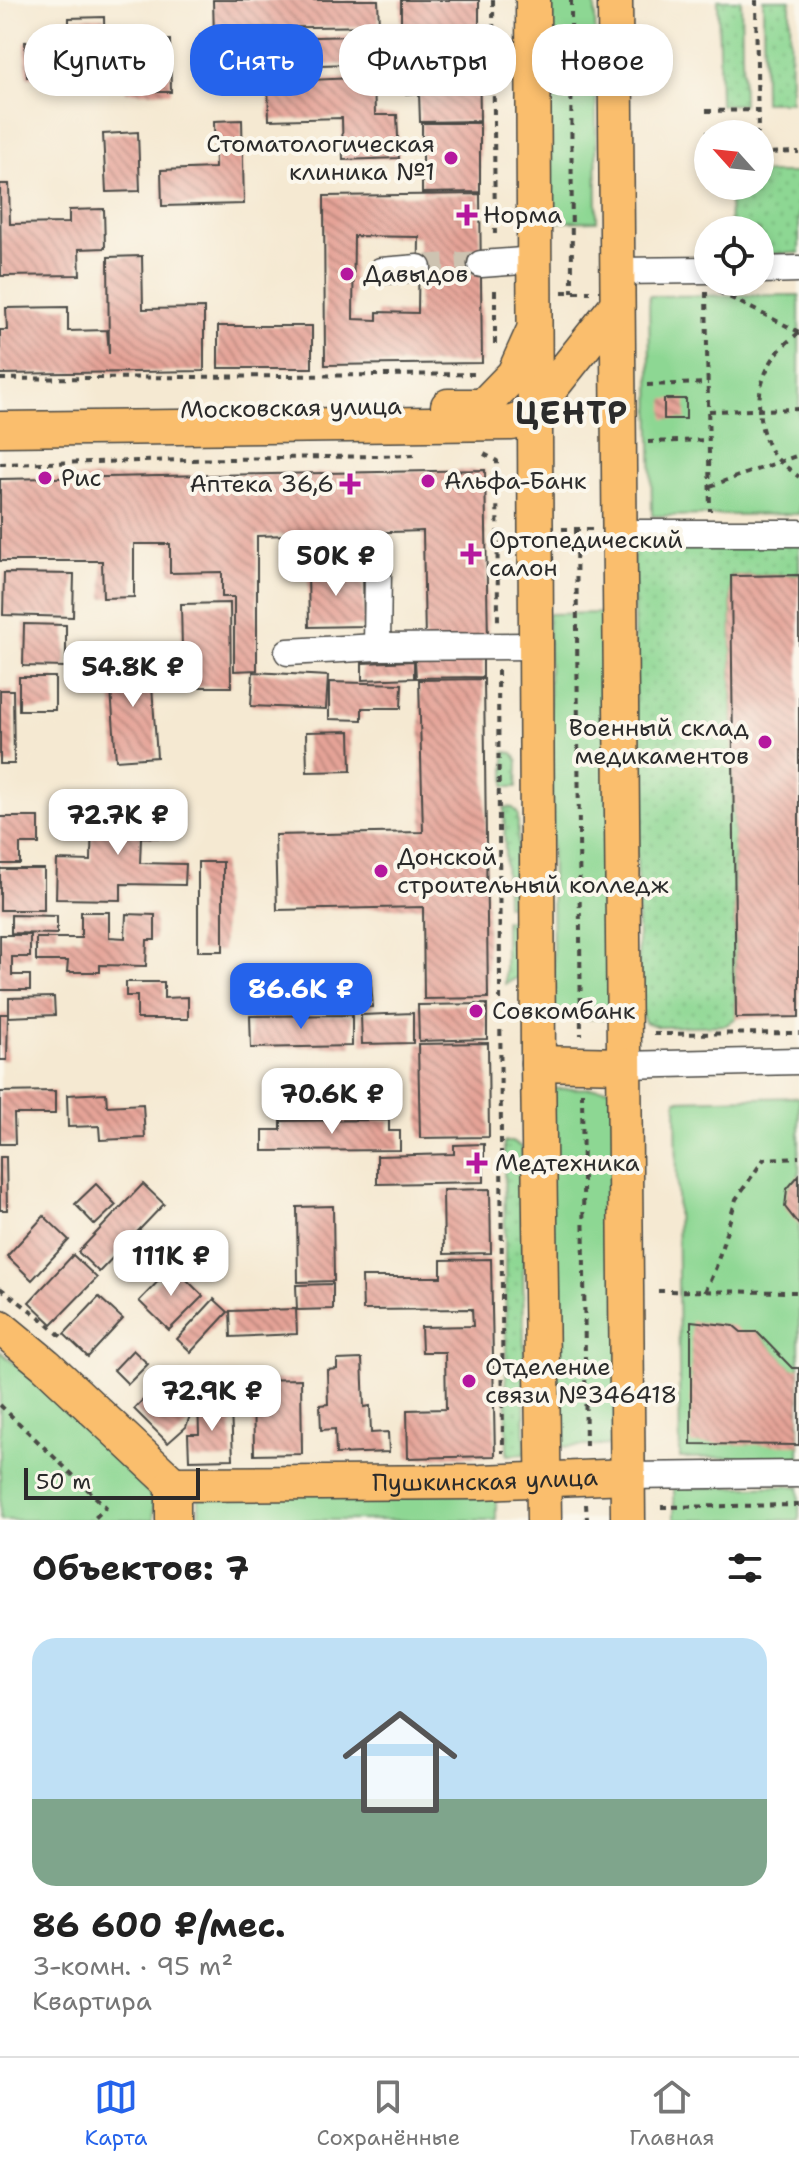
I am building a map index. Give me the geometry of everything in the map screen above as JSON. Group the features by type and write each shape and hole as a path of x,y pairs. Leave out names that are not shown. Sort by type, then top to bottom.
{"main road":[{"path":"533,0 538,1063 544,1520"},
{"path":"615,0 628,1520"},
{"name":"Московская улица","path":"0,429 512,423 528,417 617,290"},
{"name":"Московская улица","path":"0,412 483,406 514,374 536,292"},
{"path":"483,422 520,445 535,476"},
{"path":"538,1063 623,1065"},
{"path":"0,1327 56,1374 173,1484 173,1520"},
{"name":"Пушкинская улица","path":"173,1484 504,1481 628,1476"}],"street":[{"path":"488,263 536,292"},
{"path":"381,271 418,268"},
{"path":"774,276 799,269"},
{"path":"617,290 694,282"},
{"path":"619,533 799,533"},
{"path":"377,647 378,569"},
{"path":"288,652 377,647 536,646"},
{"path":"623,1065 799,1061"},
{"name":"Пушкинская улица","path":"628,1476 799,1474"}],"path":[{"path":"493,0 488,263 495,293 495,347"},
{"path":"571,0 572,292"},
{"path":"756,0 758,120"},
{"path":"706,111 758,110"},
{"path":"774,153 799,152"},
{"path":"495,293 617,290"},
{"path":"706,296 710,521"},
{"path":"738,296 799,333 783,344 763,375 758,410 772,453 799,477"},
{"path":"0,379 484,374"},
{"path":"646,385 708,383"},
{"path":"708,411 799,409"},
{"path":"645,442 709,440"},
{"path":"471,454 486,454 497,461 504,1481"},
{"path":"0,464 424,455"},
{"path":"710,486 799,455"},
{"path":"576,529 587,1520"},
{"path":"654,1034 799,1033"},
{"path":"705,1292 716,1267 736,1199 764,1159 799,1157"},
{"path":"658,1291 799,1292"},
{"path":"0,1405 106,1507 93,1520"},
{"path":"661,1507 799,1505"}],"green space":[{"path":"545,0 595,0 595,24 545,24"},
{"path":"718,0 741,0 743,104 720,105"},
{"path":"763,0 790,0 791,102 764,102"},
{"path":"546,96 596,96 597,221 547,222"},
{"path":"774,173 799,173 799,253 774,254 774,216 730,216 729,200 774,200"},
{"path":"799,295 799,514 652,516 649,296"},
{"path":"799,542 799,575 731,576 736,1018 726,1025 659,1027 645,1022 639,1009 633,548"},
{"path":"607,613 613,1018 554,1020 548,614"},
{"path":"505,752 513,753 518,761 517,787 505,787"},
{"path":"504,807 513,808 518,814 517,905 506,905"},
{"path":"505,920 519,921 519,977 505,984"},
{"path":"615,1088 620,1445 551,1447 547,1089"},
{"path":"799,1097 799,1457 680,1458 676,1100"},
{"path":"504,1142 522,1147 525,1454 507,1455"},
{"path":"0,1351 136,1471 153,1498 154,1520 0,1520"},
{"path":"799,1486 799,1520 674,1520 674,1488"},
{"path":"496,1488 496,1520 199,1520 199,1490"}],"building":[{"path":"213,0 378,0 379,24 323,27 323,24 214,24"},
{"path":"401,0 479,0 479,24 401,24"},
{"path":"104,17 104,24 69,24 69,18"},
{"path":"339,36 339,64 323,65 323,37"},
{"path":"323,79 339,79 339,96 374,96 375,115 397,115 399,158 343,160 342,118 269,120 268,96 323,96"},
{"path":"419,96 480,96 480,121 420,122"},
{"path":"242,120 244,204 162,206 161,170 215,168 214,121"},
{"name":"Стоматологическая клиника №1","path":"422,123 480,123 480,192 422,193"},
{"path":"138,132 140,191 106,192 103,134"},
{"path":"0,184 9,184 10,224 69,223 69,210 104,209 105,248 79,249 80,275 1,276"},
{"path":"480,194 482,363 325,365 324,196","holes":["354,236 419,237 418,313 377,312 377,320 353,319"]},
{"path":"142,256 143,309 204,308 204,371 0,374 0,330 7,330 6,308 68,307 68,331 107,330 109,354 108,257"},
{"path":"218,326 312,326 312,368 218,368"},
{"path":"664,399 686,399 686,419 664,419"},
{"path":"485,470 488,641 425,642 423,531 257,536 257,670 234,671 234,597 222,597 222,572 170,573 170,544 134,544 134,597 103,598 102,561 0,561 0,479"},
{"path":"363,570 364,626 309,627 308,571"},
{"path":"4,573 74,574 73,617 3,615"},
{"name":"Военный склад медикаментов","path":"799,575 799,1017 736,1018 731,576"},
{"path":"230,603 231,687 196,687 196,648 182,649 181,604"},
{"path":"24,624 66,625 66,667 23,666"},
{"path":"150,658 157,757 116,760 109,661"},
{"path":"483,658 483,677 416,678 415,659"},
{"path":"414,661 414,678 362,680 362,663"},
{"path":"253,672 328,676 326,709 251,706"},
{"path":"19,677 55,677 55,710 19,710"},
{"name":"Донской строительный колледж","path":"484,679 488,998 424,999 423,907 277,910 275,835 423,832 419,680"},
{"path":"329,682 402,684 401,708 362,708 362,720 329,719"},
{"path":"0,690 13,690 14,764 0,764"},
{"path":"350,731 351,771 307,772 306,732"},
{"path":"92,808 168,809 167,838 141,837 140,863 186,864 185,885 121,884 121,900 56,899 57,860 91,861"},
{"path":"0,817 39,817 39,844 20,844 20,864 0,864"},
{"path":"198,862 223,862 223,951 198,951"},
{"path":"0,869 44,869 44,910 0,910"},
{"path":"81,912 109,912 109,937 125,938 126,914 155,915 155,940 147,940 146,966 100,965 100,972 67,972 68,961 36,961 36,938 81,938"},
{"path":"11,915 57,916 57,934 11,933"},
{"path":"0,935 30,935 30,957 12,957 12,975 30,975 30,990 0,990"},
{"path":"370,971 373,1007 289,1012 288,976"},
{"path":"126,982 164,982 164,998 188,997 188,1019 137,1019 137,996 126,996"},
{"path":"54,997 55,1015 9,1017 9,998"},
{"path":"487,1004 487,1039 419,1041 418,1005"},
{"path":"413,1013 413,1043 362,1044 361,1015"},
{"path":"0,1014 8,1014 7,1060 0,1060"},
{"path":"352,1015 352,1046 251,1048 250,1016"},
{"path":"488,1043 489,1137 420,1138 418,1044"},
{"path":"55,1091 55,1114 14,1114 15,1144 0,1144 0,1092"},
{"path":"106,1093 107,1106 143,1104 145,1138 100,1140 99,1126 68,1127 67,1095"},
{"path":"389,1120 389,1131 400,1131 400,1150 263,1151 263,1130 281,1130 281,1121"},
{"path":"484,1144 484,1182 377,1184 377,1156 454,1154 454,1145"},
{"path":"0,1157 6,1157 7,1210 0,1210"},
{"path":"799,1175 799,1225 785,1207 787,1189"},
{"path":"96,1184 116,1205 95,1225 75,1204"},
{"path":"143,1184 164,1204 99,1272 78,1252"},
{"path":"490,1189 491,1253 444,1254 443,1190"},
{"path":"333,1206 334,1281 298,1282 297,1207"},
{"path":"44,1216 69,1240 32,1280 7,1256"},
{"path":"73,1255 97,1278 52,1324 29,1302"},
{"name":"Отделение связи №346418","path":"491,1259 495,1456 408,1458 407,1410 446,1409 445,1352 422,1352 421,1327 473,1326 472,1309 363,1310 362,1277 441,1277 441,1260"},
{"path":"173,1266 203,1296 169,1330 139,1301"},
{"path":"333,1284 333,1309 297,1310 296,1285"},
{"path":"99,1297 123,1319 88,1357 64,1334"},
{"path":"214,1299 228,1312 191,1352 177,1339"},
{"path":"296,1309 297,1334 231,1337 230,1311"},
{"path":"691,1321 734,1326 741,1332 757,1332 792,1368 799,1368 799,1445 691,1444"},
{"path":"133,1350 148,1364 128,1384 114,1370"},
{"path":"362,1359 364,1407 370,1406 371,1433 388,1432 389,1452 336,1454 335,1429 321,1430 320,1405 328,1404 327,1370 337,1369 337,1360"},
{"path":"166,1376 194,1404 186,1427 168,1443 134,1409"},
{"path":"301,1379 302,1454 254,1455 253,1380"},
{"path":"216,1398 217,1408 231,1408 233,1459 189,1460 188,1434 199,1434 198,1399"}],"tunnel":[{"path":"418,268 481,264"}],"place":[{"name":"Стоматологическая клиника №1","path":"451,158"},
{"name":"Норма","path":"467,215"},
{"name":"Давыдов","path":"347,274"},
{"name":"Рис","path":"45,478"},
{"name":"Альфа-Банк","path":"428,481"},
{"name":"Аптека 36,6","path":"350,484"},
{"name":"Ортопедический салон","path":"471,554"},
{"name":"Военный склад медикаментов","path":"765,742"},
{"name":"Донской строительный колледж","path":"381,871"},
{"name":"Совкомбанк","path":"476,1011"},
{"name":"Медтехника","path":"477,1163"},
{"name":"Отделение связи №346418","path":"469,1381"}],"district":[{"name":"ЦЕНТР","path":"572,412"}]}
